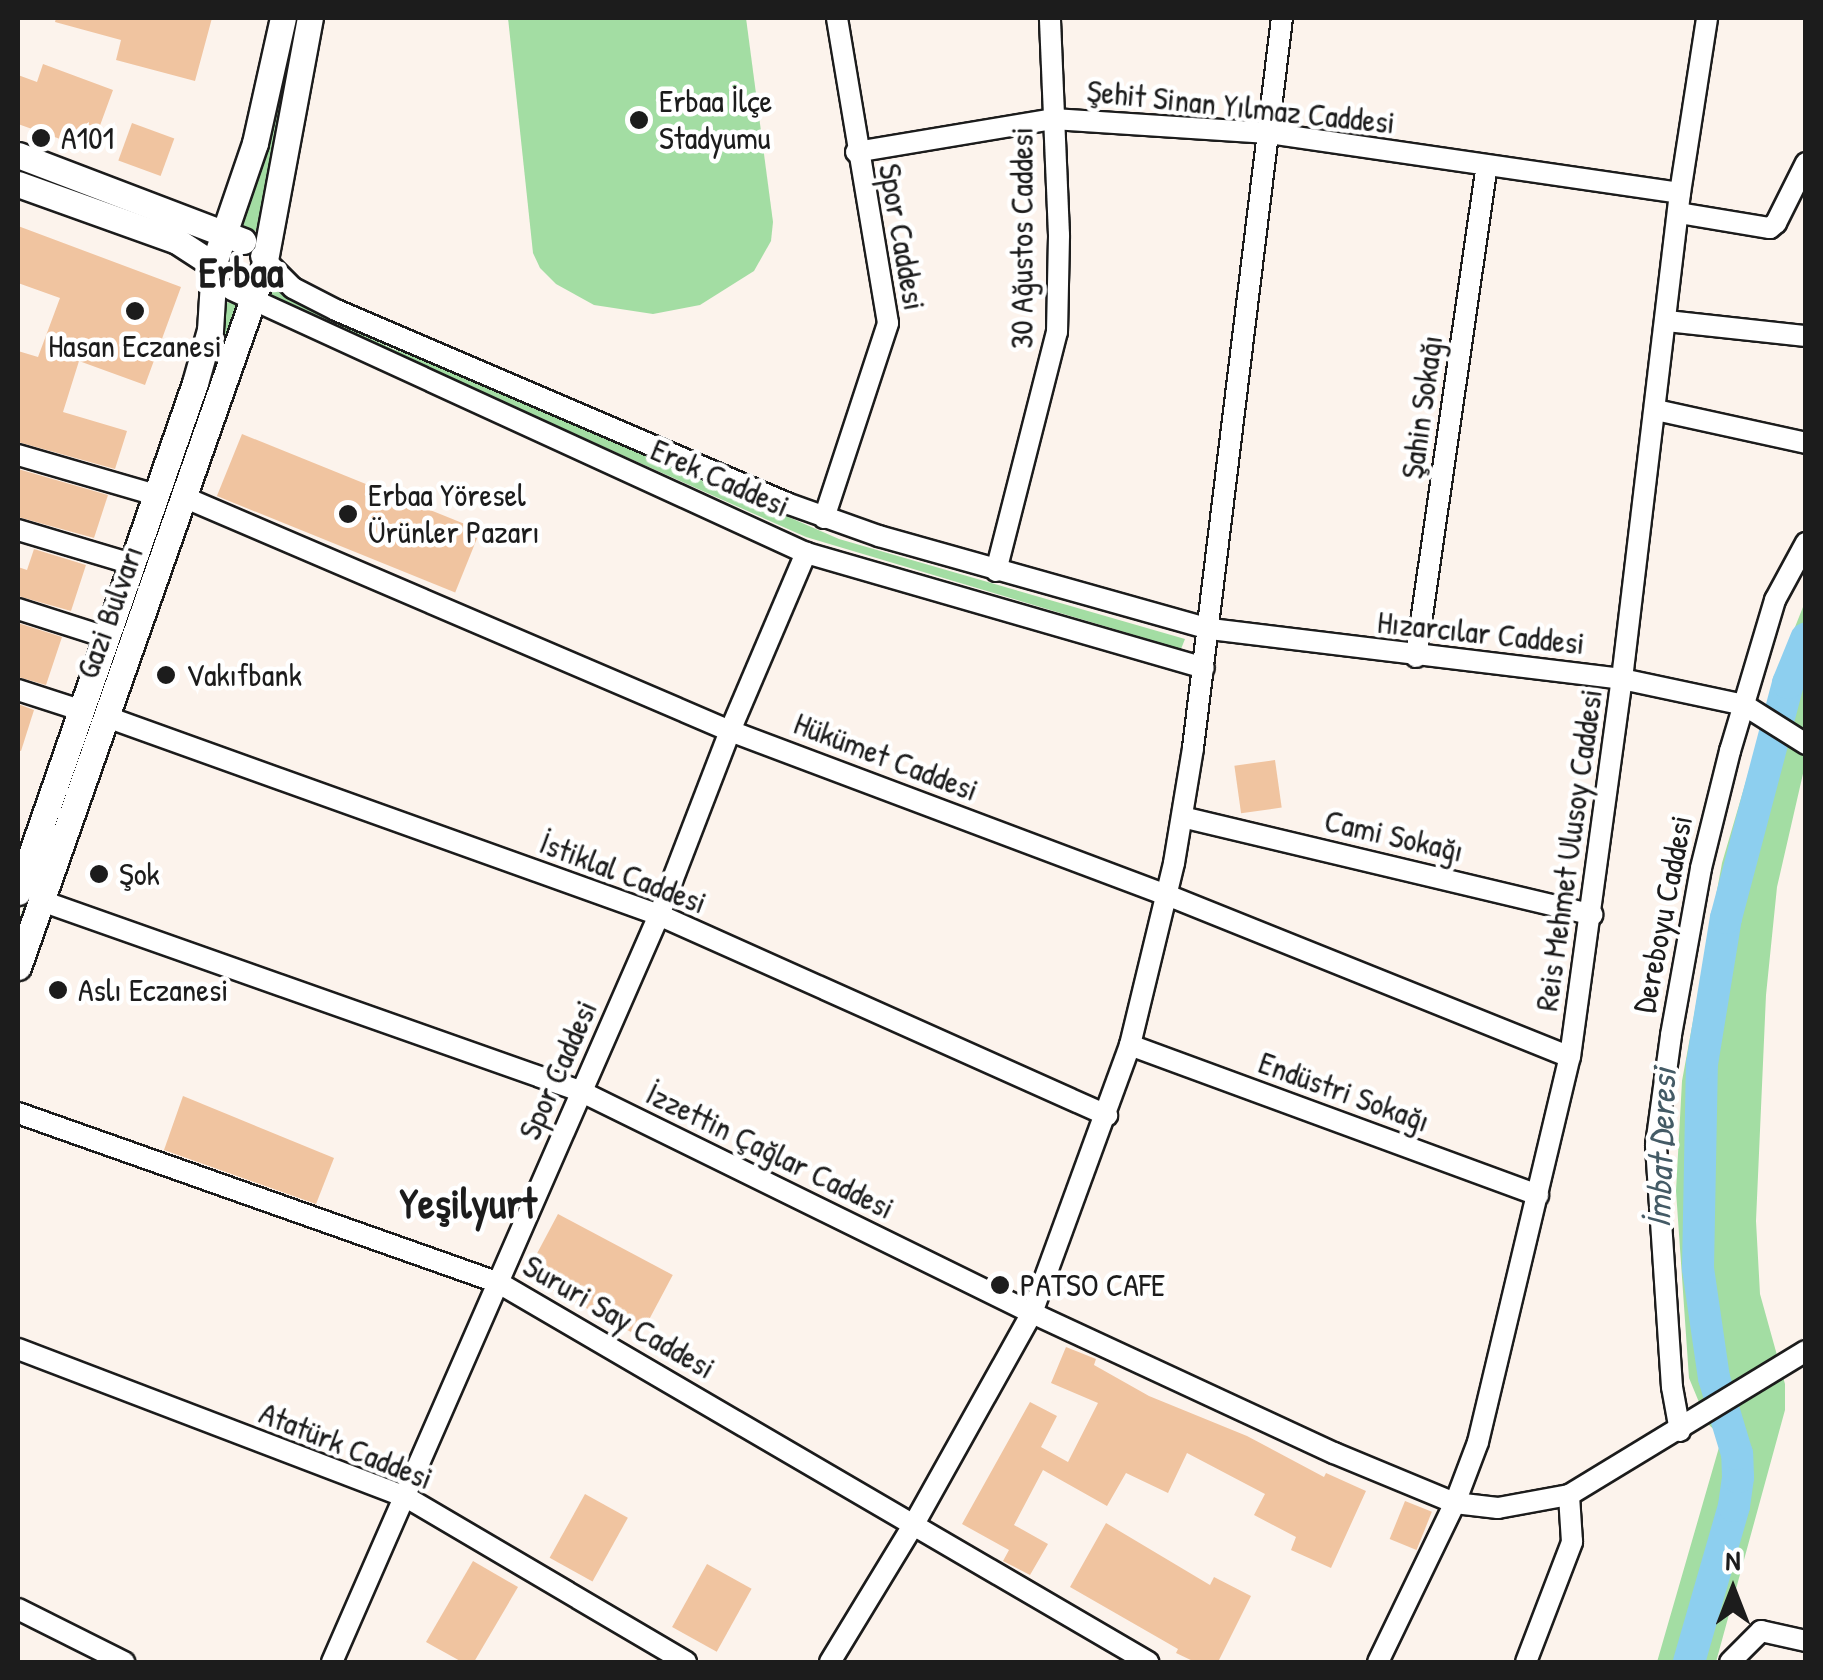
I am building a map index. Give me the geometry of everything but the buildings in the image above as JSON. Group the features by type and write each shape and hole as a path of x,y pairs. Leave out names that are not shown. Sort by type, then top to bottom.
{"main road":[{"name":"Gazi Bulvarı","path":"18,967 28,896 80,710 208,338 243,265 260,124 283,18"},
{"name":"Gazi Bulvarı","path":"28,896 107,717 186,498 243,265 310,18"},
{"name":"Erek Caddesi","path":"18,155 243,265"},
{"name":"Erek Caddesi","path":"18,184 243,265"}],"street":[{"name":"Spor Caddesi","path":"824,518 888,323 836,18"},
{"name":"30 Ağustos Caddesi","path":"996,571 1057,332 1050,18"},
{"path":"830,1662 914,1524 1032,1313 1130,1045 1167,895 1210,629 1282,18"},
{"name":"Reis Mehmet Ulusoy Caddesi","path":"1378,1662 1455,1504 1478,1442 1570,1058 1622,679 1679,203 1708,18"},
{"name":"Şehit Sinan Yılmaz Caddesi","path":"856,152 1053,118 1269,133 1487,166 1679,203 1770,228 1776,224 1806,162"},
{"name":"Şahin Sokağı","path":"1416,657 1487,166"},
{"name":"Erek Caddesi","path":"243,265 336,310 824,518 996,571 1210,629"},
{"name":"Erek Caddesi","path":"243,265 806,553 1204,668"},
{"path":"1667,322 1806,336"},
{"path":"1656,410 1806,443"},
{"path":"18,455 156,495"},
{"name":"Hükümet Caddesi","path":"186,498 730,731 1167,895 1570,1058"},
{"path":"18,530 132,564"},
{"name":"Dereboyu Caddesi","path":"1680,1431 1672,1387 1656,1145 1686,940 1715,806 1775,600 1806,543"},
{"name":"Spor Caddesi","path":"332,1662 659,915 730,731 806,553"},
{"path":"18,609 106,637"},
{"name":"Hızarcılar Caddesi","path":"1210,629 1622,679 1744,704"},
{"path":"18,690 80,710"},
{"path":"1744,704 1806,744"},
{"name":"İstiklal Caddesi","path":"107,717 659,915 1106,1115"},
{"name":"Cami Sokağı","path":"1182,816 1592,914"},
{"name":"İzzettin Çağlar Caddesi","path":"28,896 580,1091 1032,1313 1334,1453 1455,1504 1498,1508 1569,1495 1680,1431 1770,1371 1803,1356"},
{"name":"Endüstri Sokağı","path":"1130,1045 1538,1195"},
{"name":"Sururi Say Caddesi","path":"18,1113 499,1283 1148,1662"},
{"name":"Atatürk Caddesi","path":"18,1350 406,1497 686,1662"},
{"path":"1526,1662 1572,1542 1569,1495"},
{"path":"18,1609 124,1662"},
{"path":"1730,1662 1760,1631 1806,1641"}],"green space":[{"path":"294,18 301,18 256,231 239,226 273,118"},
{"name":"Erbaa İlçe Stadyumu","path":"508,18 746,18 773,222 771,241 754,271 700,305 653,314 594,305 556,284 540,268 533,253"},
{"path":"274,284 289,298 393,349 432,362 839,539 1185,639 1181,649 806,537 269,298"},
{"path":"225,302 238,304 18,937 18,923 220,338"},
{"path":"1805,602 1805,765 1777,887 1766,995 1756,1221 1760,1294 1785,1384 1785,1410 1716,1662 1657,1662 1722,1437 1708,1424 1689,1378 1676,1191 1682,1081 1722,863 1781,662"}],"waterway":[{"name":"İmbat Deresi","path":"1689,1662 1734,1506 1738,1477 1737,1454 1714,1378 1698,1268 1702,1064 1726,918 1788,683 1806,639"}],"place":[{"name":"Erbaa İlçe Stadyumu","path":"639,120"},
{"name":"A101","path":"41,138"},
{"name":"Hasan Eczanesi","path":"135,311"},
{"name":"Erbaa Yöresel Ürünler Pazarı","path":"348,514"},
{"name":"Vakıfbank","path":"166,675"},
{"name":"Şok","path":"99,874"},
{"name":"Aslı Eczanesi","path":"58,990"},
{"name":"PATSO CAFE","path":"1000,1285"}],"district":[{"name":"Erbaa","path":"241,272"},
{"name":"Yeşilyurt","path":"468,1203"}]}
